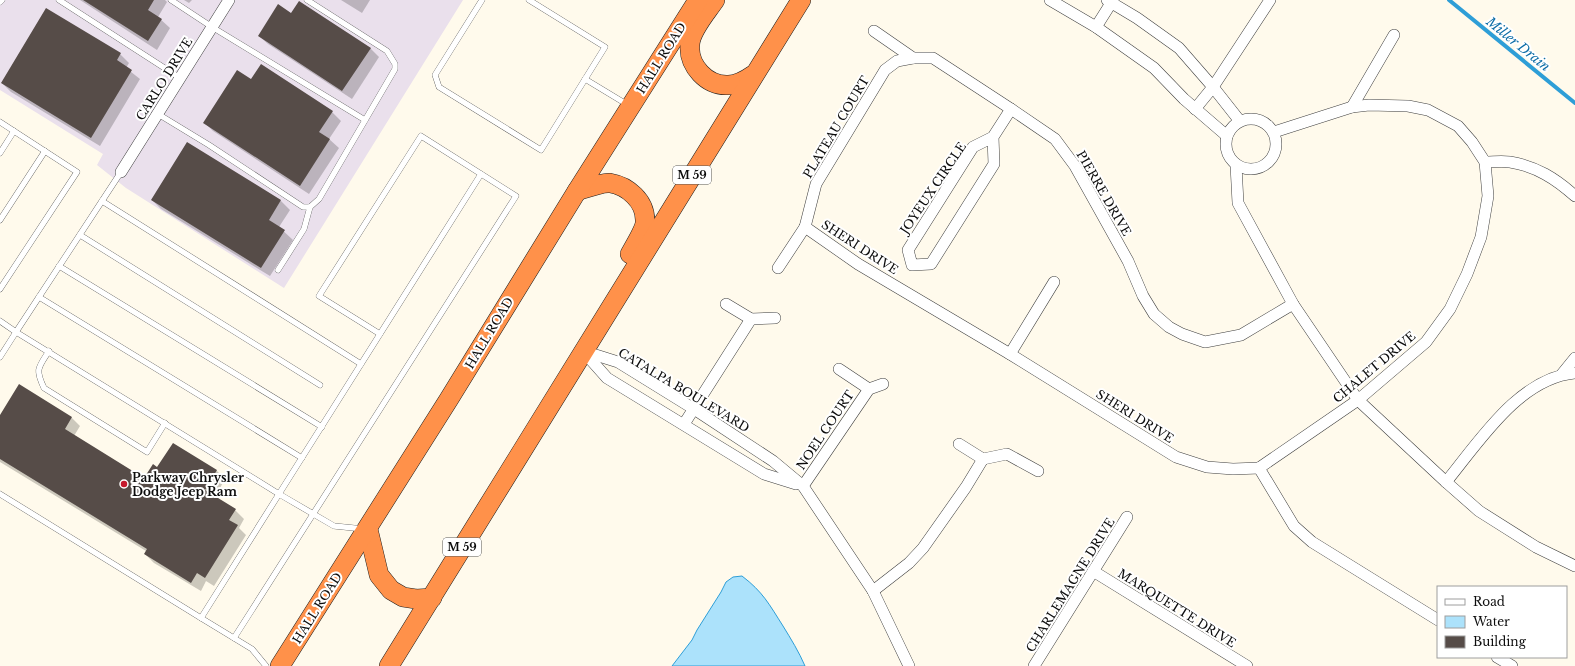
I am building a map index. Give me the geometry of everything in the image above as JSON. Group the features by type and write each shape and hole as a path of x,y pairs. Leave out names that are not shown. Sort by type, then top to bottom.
{"highway":[{"name":"HALL ROAD","path":"280,666 368,529 576,191 698,0"},
{"path":"715,0 692,35 690,46 697,71 706,78 718,84 728,85 740,83 753,76"},
{"name":"M 59","path":"389,666 583,350 801,0"},
{"path":"576,191 609,183 625,189 636,196 642,208 646,222 583,350"},
{"path":"368,529 378,575 391,590 403,597 416,599 432,598"}],"street":[{"name":"CARLO DRIVE","path":"121,172 229,0"},
{"path":"1050,0 1096,27 1154,68 1195,109 1227,136"},
{"path":"1195,109 1213,87 1270,0"},
{"path":"1096,27 1110,1 1137,18 1178,48 1213,87 1239,120"},
{"path":"874,31 913,58"},
{"path":"1352,107 1394,35"},
{"name":"PIERRE DRIVE","path":"913,58 932,58 1011,109 1054,139 1075,166 1128,261 1143,296 1154,314 1169,327 1182,334 1205,342 1240,335 1293,304"},
{"name":"PLATEAU COURT","path":"778,268 805,227 816,184 885,70 897,61 913,58"},
{"path":"1274,132 1352,107 1387,104 1412,106 1428,110 1458,126 1472,142 1485,162 1509,162 1534,169 1557,180 1575,196"},
{"name":"JOYEUX CIRCLE","path":"993,137 994,164 973,198 931,264 912,265 908,250 973,148 993,137 1011,109"},
{"path":"1253,118 1265,122 1274,132 1277,146 1272,158 1262,167 1249,170 1236,165 1228,155 1225,142 1229,129 1239,120 1253,118"},
{"name":"CHALET DRIVE","path":"1259,468 1358,400 1426,342 1450,309 1468,274 1481,237 1488,196 1485,162"},
{"path":"1236,165 1238,203 1293,304 1358,400 1479,511 1536,547 1575,566"},
{"name":"SHERI DRIVE","path":"805,227 858,264 1010,354 1176,457 1208,467 1233,469 1259,468"},
{"path":"1010,354 1054,282"},
{"path":"726,304 751,319 775,318"},
{"path":"684,424 751,319"},
{"path":"583,350 607,378 764,474 803,486"},
{"name":"CATALPA BOULEVARD","path":"583,350 618,362 694,409 773,461 803,486 873,591 909,666"},
{"path":"1562,374 1575,358"},
{"name":"NOEL COURT","path":"839,369 869,388"},
{"path":"1446,482 1492,425 1516,401 1537,386 1562,374 1575,373"},
{"name":"NOEL COURT","path":"803,486 869,388 883,384"},
{"path":"959,444 982,459 1007,454 1038,470"},
{"path":"873,591 909,562 923,548 966,487 982,459"},
{"path":"1259,468 1294,526 1312,542 1437,619"},
{"name":"CHARLEMAGNE DRIVE","path":"1034,666 1127,517"},
{"name":"MARQUETTE DRIVE","path":"1093,571 1247,666"},
{"path":"1499,658 1512,666"}],"lane":[{"path":"59,0 180,78"},
{"path":"171,0 212,27 365,120"},
{"path":"278,270 304,229 310,207 319,199 395,69 395,64 387,51 307,0"},
{"path":"482,0 435,75 439,87 540,150 605,47 529,0"},
{"path":"586,79 630,107"},
{"path":"158,114 303,207 310,207"},
{"path":"0,122 77,172 0,289"},
{"path":"0,153 14,131"},
{"path":"234,638 516,196 421,136 319,296 380,334"},
{"path":"0,220 45,151"},
{"path":"0,357 121,172"},
{"path":"201,618 481,174"},
{"path":"102,201 361,364"},
{"path":"80,235 320,385"},
{"path":"60,266 322,427"},
{"path":"39,297 302,458"},
{"path":"0,321 313,515 334,526 368,529"},
{"path":"48,351 38,372 38,376 44,388 147,452 165,423"},
{"path":"0,494 234,638 252,650 266,666"}],"shaded area":[{"path":"0,0 463,0 284,288 126,188 97,165 103,154 0,90"}],"water":[{"path":"742,576 761,593 792,641 805,666 672,666 692,640 726,582 733,577"}],"building":[{"path":"83,0 154,0 148,10 162,19 148,41"},
{"path":"299,1 371,48 342,91 258,36 278,4 291,13"},
{"path":"46,8 121,53 117,60 132,70 91,138 1,83"},
{"path":"261,64 333,111 319,132 330,139 300,186 203,123 237,70 251,79"},
{"path":"187,142 281,200 269,220 285,230 261,268 151,200"},
{"name":"Parkway Chrysler Dodge Jeep Ram","path":"19,384 72,417 65,429 144,478 153,464 157,467 173,443 217,470 205,490 236,509 229,520 238,525 205,578 197,573 191,583 144,554 147,549 0,459 0,415"}],"waterway":[{"name":"Miller Drain","path":"1449,0 1575,103"}],"place":[{"name":"Parkway Chrysler Dodge Jeep Ram","path":"124,484"}]}
